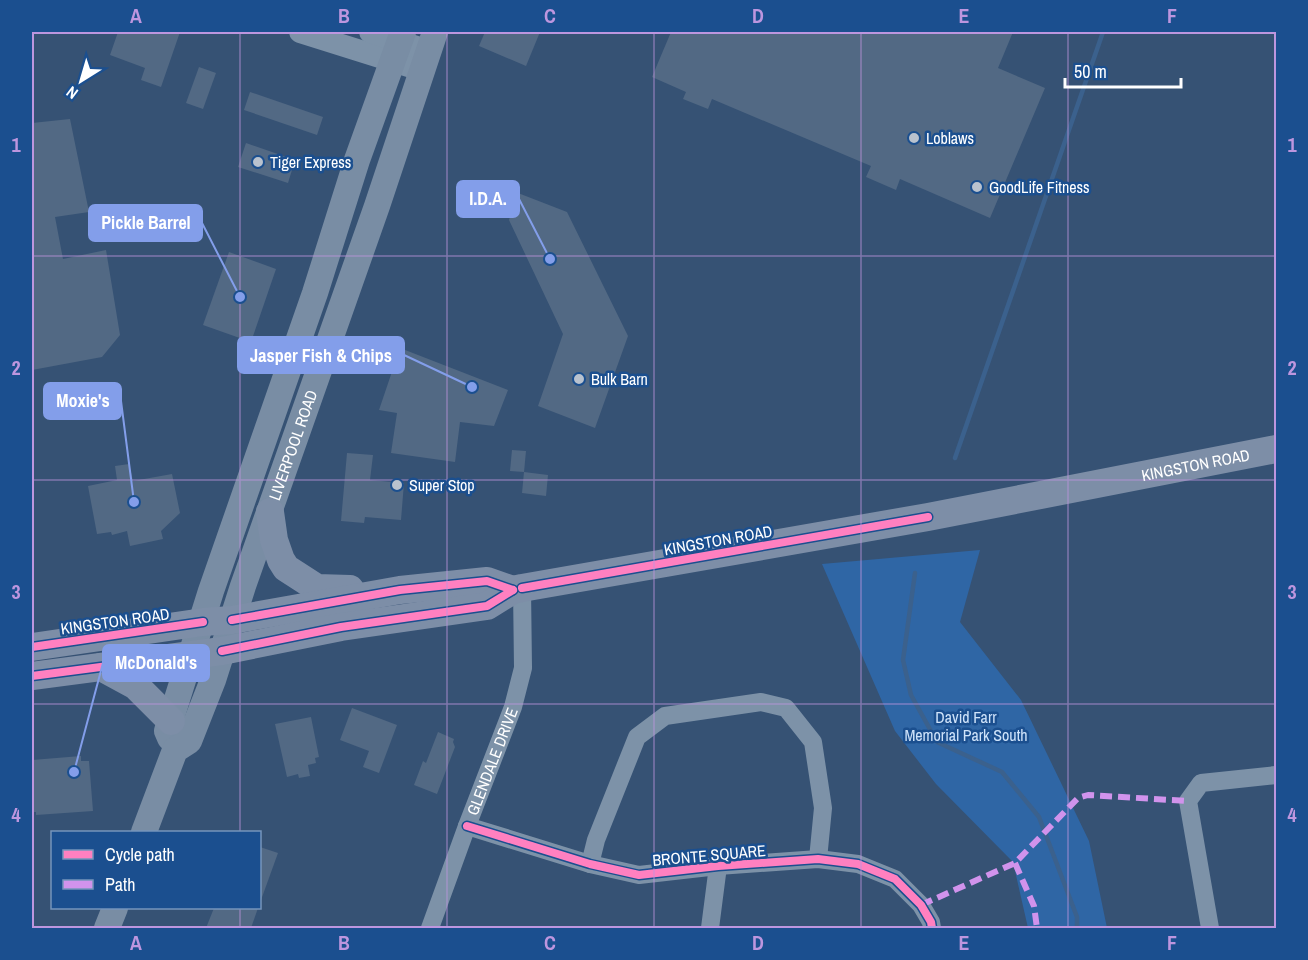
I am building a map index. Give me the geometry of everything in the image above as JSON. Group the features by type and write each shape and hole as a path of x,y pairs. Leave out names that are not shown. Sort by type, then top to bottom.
{"main road":[{"name":"LIVERPOOL ROAD","path":"175,750 167,730 211,591 311,304 357,160 399,45"},
{"name":"LIVERPOOL ROAD","path":"144,831 175,750 189,741 213,680 377,206 428,51"},
{"name":"KINGSTON ROAD","path":"32,676 222,651 341,627 487,606 517,589 928,517 1276,449"},
{"path":"270,512 274,540 281,560 286,568 317,588 400,590"},
{"name":"KINGSTON ROAD","path":"32,647 203,622 232,620 400,590 487,581 517,589"},
{"path":"101,667 136,686 171,721"},
{"path":"107,928 115,909"}],"street":[{"path":"300,32 428,51"},
{"path":"370,32 399,45"},
{"name":"GLENDALE DRIVE","path":"430,928 466,826 513,707 523,668 517,589"},
{"path":"590,864 596,840 637,737 665,716 761,702 786,708 813,742 824,808 818,859"},
{"path":"1210,928 1188,801 1202,783 1276,775"},
{"name":"BRONTE SQUARE","path":"466,826 590,864 639,875 718,866 818,859 858,864 895,879 921,905 932,928"},
{"name":"BRONTE SQUARE","path":"710,928 718,866"}],"green space":[{"name":"David Farr Memorial Park South","path":"980,550 960,622 1021,700 1089,841 1107,928 1028,928 1013,862 936,784 895,731 822,564"}],"building":[{"path":"118,32 180,32 161,87 141,80 145,68 110,55"},
{"path":"485,32 540,32 526,66 479,46"},
{"name":"Loblaws","path":"671,32 1013,32 998,68 1045,88 990,218 900,179 896,190 866,177 871,166 712,99 708,109 683,99 686,92 652,77"},
{"path":"199,67 216,73 203,109 186,103"},
{"path":"250,92 323,117 317,135 244,110"},
{"path":"70,119 89,212 55,217 63,259 106,250 120,335 102,357 32,370 32,123"},
{"path":"246,143 295,160 288,183 238,167"},
{"path":"518,193 567,212 628,336 595,428 538,406 563,334 509,220"},
{"path":"229,252 276,269 251,342 203,325"},
{"path":"400,348 508,390 494,426 460,422 455,462 391,453 397,413 379,410"},
{"path":"512,450 526,451 524,472 510,471"},
{"path":"347,453 373,455 370,480 404,483 401,520 365,517 364,523 341,521"},
{"path":"129,464 133,481 172,474 180,513 161,531 163,539 130,546 127,531 112,535 111,532 97,534 88,486 117,480 115,466"},
{"path":"524,472 548,475 546,496 522,493"},
{"path":"352,708 397,725 379,773 363,767 369,751 340,740"},
{"path":"311,717 319,757 315,758 316,763 308,765 310,776 299,778 298,774 287,777 275,724"},
{"path":"438,732 454,739 455,747 437,794 414,785 423,761 426,763"},
{"path":"81,756 81,761 89,761 93,811 36,815 36,812 32,812 32,760"},
{"path":"261,847 278,853 261,900"},
{"path":"214,909 258,909 251,928 206,928"}],"waterway":[{"path":"955,458 1103,32"},
{"path":"915,573 903,660 911,695 937,742 1002,772 1039,817 1077,917 1077,928"}],"marked path":[{"path":"921,905 1015,863 1078,798 1088,795 1188,801"},
{"path":"1015,863 1034,906 1037,928"}],"cycle path":[{"path":"522,588 928,517"},
{"path":"232,620 400,590 487,581 513,590"},
{"path":"222,651 341,627 487,606 513,590"},
{"path":"32,647 203,622"},
{"path":"32,676 192,655"},
{"path":"467,826 590,864 639,875 718,866 818,859 858,864 895,879 921,905 932,928"}],"place":[{"name":"Loblaws","path":"914,138"},
{"name":"Tiger Express","path":"258,162"},
{"name":"GoodLife Fitness","path":"977,187"},
{"name":"I.D.A.","path":"550,259"},
{"name":"Pickle Barrel","path":"240,297"},
{"name":"Bulk Barn","path":"579,379"},
{"name":"Jasper Fish & Chips","path":"472,387"},
{"name":"Super Stop","path":"397,485"},
{"name":"Moxie's","path":"134,502"},
{"name":"McDonald's","path":"74,772"}]}
